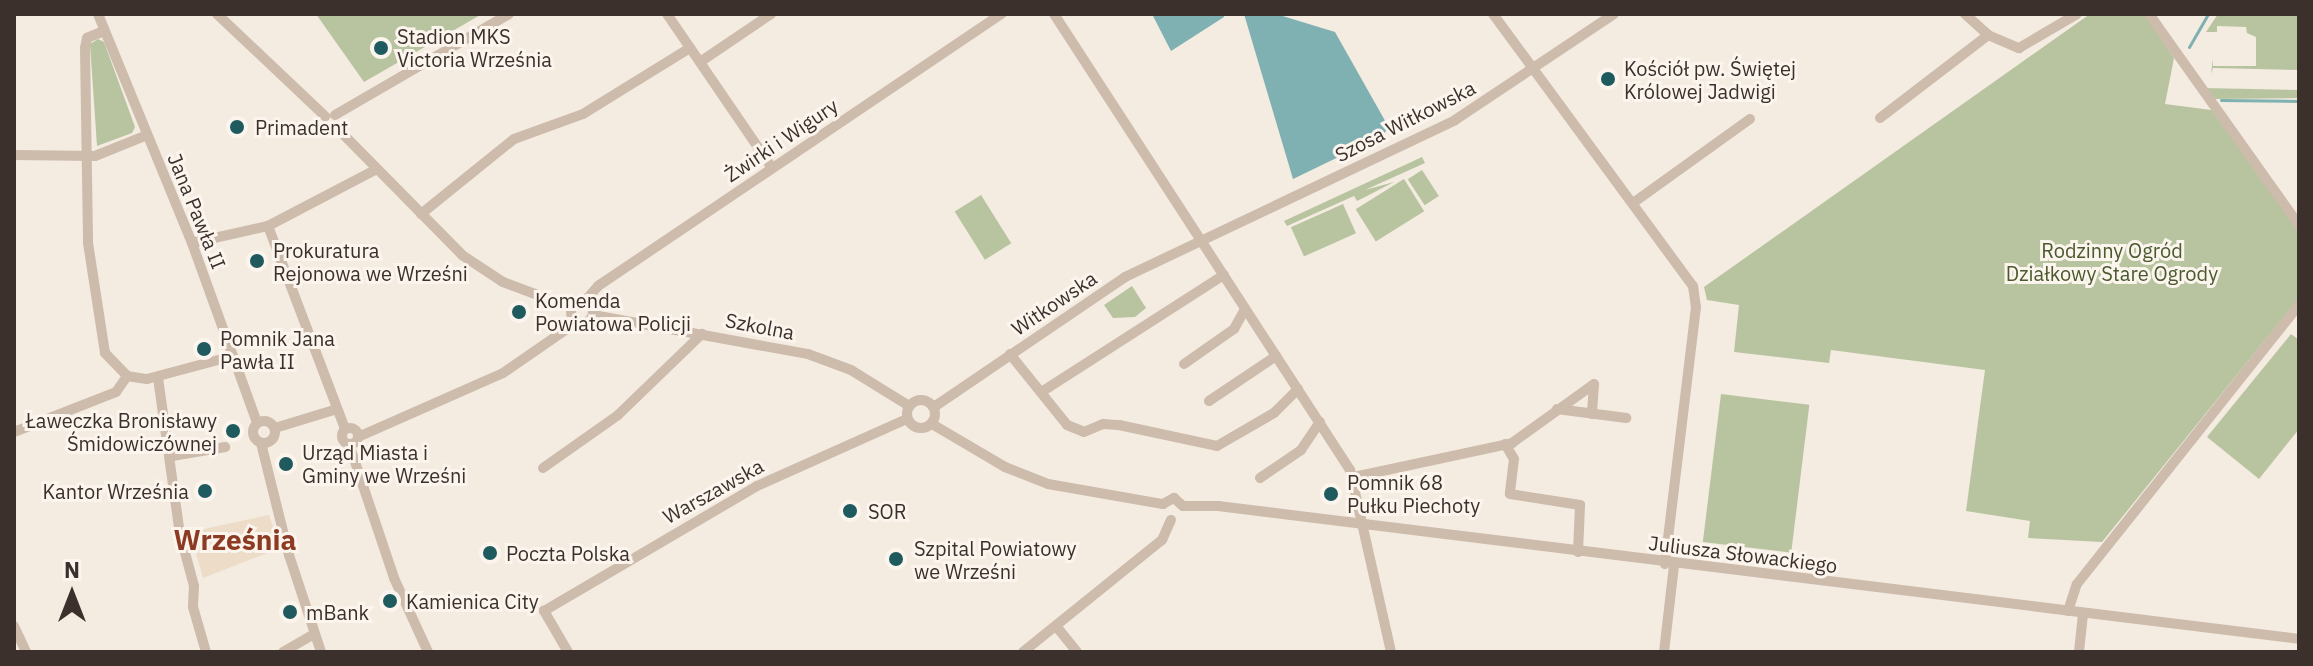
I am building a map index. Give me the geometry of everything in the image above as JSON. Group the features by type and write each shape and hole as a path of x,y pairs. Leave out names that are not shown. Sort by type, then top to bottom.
{"street":[{"name":"Jana Pawła II","path":"98,14 192,243 257,423"},
{"path":"217,14 332,119 375,170 484,272 572,308 577,322"},
{"path":"332,119 509,14"},
{"path":"667,14 772,168"},
{"path":"700,62 771,14"},
{"name":"Żwirki i Wigury","path":"572,308 585,301 598,286 1002,14"},
{"path":"1054,14 1354,477 1391,652"},
{"path":"1493,14 1530,71 1693,286 1696,298 1664,652"},
{"name":"Szosa Witkowska","path":"1202,240 1426,135 1530,71 1614,14"},
{"path":"1965,14 1988,35 2025,47 2077,14"},
{"path":"2149,14 2299,225"},
{"path":"104,31 85,43 88,243 101,342 110,362 127,376 158,378 233,356"},
{"path":"1880,118 1988,35"},
{"path":"421,214 514,139 583,114 690,48"},
{"path":"1633,203 1750,119"},
{"path":"14,155 102,154 147,135"},
{"path":"192,243 268,226 375,170"},
{"path":"268,226 345,429 355,430 353,441 394,578 428,652"},
{"name":"Witkowska","path":"934,407 1125,277 1202,240"},
{"path":"1043,391 1224,275"},
{"path":"353,441 503,373 577,322 585,323 593,315 585,301"},
{"path":"2068,611 2086,572 2299,305"},
{"path":"1184,364 1234,329 1245,309"},
{"name":"Szkolna","path":"593,315 702,334 833,363 909,406"},
{"path":"543,468 618,415 702,334"},
{"path":"1010,354 1076,430 1119,425 1217,446 1274,413 1298,389"},
{"path":"1209,401 1276,356"},
{"path":"14,432 116,392 127,376"},
{"path":"158,378 192,602 206,652"},
{"path":"1354,477 1505,444 1594,384 1592,414"},
{"path":"932,424 934,407 922,400 909,406 907,419 918,428 932,424 1037,480 1163,504 1174,498 1183,506 1181,516 1171,520 1162,540 1023,652"},
{"path":"275,428 337,409"},
{"path":"1557,409 1626,418"},
{"name":"Warszawska","path":"568,652 544,611 757,486 907,419"},
{"path":"275,428 268,421 257,423 253,434 261,443 289,555 321,652"},
{"path":"1260,478 1301,450 1320,422"},
{"path":"261,443 271,442 275,428"},
{"path":"1505,444 1514,459 1510,494 1580,505 1578,552"},
{"path":"172,456 225,447"},
{"path":"1163,504 1163,514 1171,520"},
{"name":"Juliusza Słowackiego","path":"1183,506 1366,525 2299,639"},
{"path":"2079,652 2083,613"},
{"path":"14,626 26,652"},
{"path":"1056,626 1077,652"},
{"path":"283,652 314,634"}],"green space":[{"name":"Stadion MKS Victoria Września","path":"316,14 482,14 364,82"},
{"name":"Rodzinny Ogród Działkowy Stare Ogrody","path":"2090,14 2144,14 2174,58 2165,104 2219,111 2299,230 2299,298 2102,542 2028,538 2030,521 1966,511 1985,370 1831,350 1829,363 1734,352 1739,305 1707,300 1704,287"},
{"path":"2218,14 2299,14 2299,70 2213,68 2211,74 2213,59 2213,66 2256,66 2256,37 2247,33 2246,27 2217,26 2217,32 2206,32"},
{"path":"98,39 104,42 135,127 132,133 97,146 90,44"},
{"path":"2202,88 2299,90 2299,98 2214,99"},
{"path":"1422,157 1425,163 1365,190 1394,182 1357,201 1354,196 1287,226 1284,221"},
{"path":"1422,170 1439,196 1425,205 1408,179"},
{"path":"1404,179 1424,211 1376,241 1356,209"},
{"path":"981,195 1011,243 985,260 955,211"},
{"path":"1343,204 1356,233 1304,256 1291,227"},
{"path":"1132,286 1146,308 1135,317 1113,318 1104,305"},
{"path":"2291,334 2299,340 2299,429 2259,479 2207,437"},
{"path":"1721,394 1809,405 1791,553 1703,542"}],"shaded area":[{"path":"269,515 280,548 203,578 190,532"}],"water":[{"path":"1152,14 1224,14 1224,17 1171,51"},
{"path":"1244,14 1276,14 1335,32 1388,126 1384,135 1293,179"}],"waterway":[{"path":"2189,47 2208,14"},
{"path":"2221,100 2299,101"}],"place":[{"name":"Stadion MKS Victoria Września","path":"381,48"},
{"name":"Kościół pw. Świętej Królowej Jadwigi","path":"1608,79"},
{"name":"Primadent","path":"237,127"},
{"name":"Prokuratura Rejonowa we Wrześni","path":"257,261"},
{"name":"Komenda Powiatowa Policji","path":"519,312"},
{"name":"Pomnik Jana Pawła II","path":"204,349"},
{"name":"Ławeczka Bronisławy Śmidowiczównej","path":"233,431"},
{"name":"Urząd Miasta i Gminy we Wrześni","path":"286,464"},
{"name":"Kantor Września","path":"205,491"},
{"name":"Pomnik 68 Pułku Piechoty","path":"1331,494"},
{"name":"SOR","path":"850,511"},
{"name":"Poczta Polska","path":"490,553"},
{"name":"Szpital Powiatowy we Wrześni","path":"896,559"},
{"name":"Kamienica City","path":"390,601"},
{"name":"mBank","path":"290,612"}],"district":[{"name":"Września","path":"235,540"}]}
